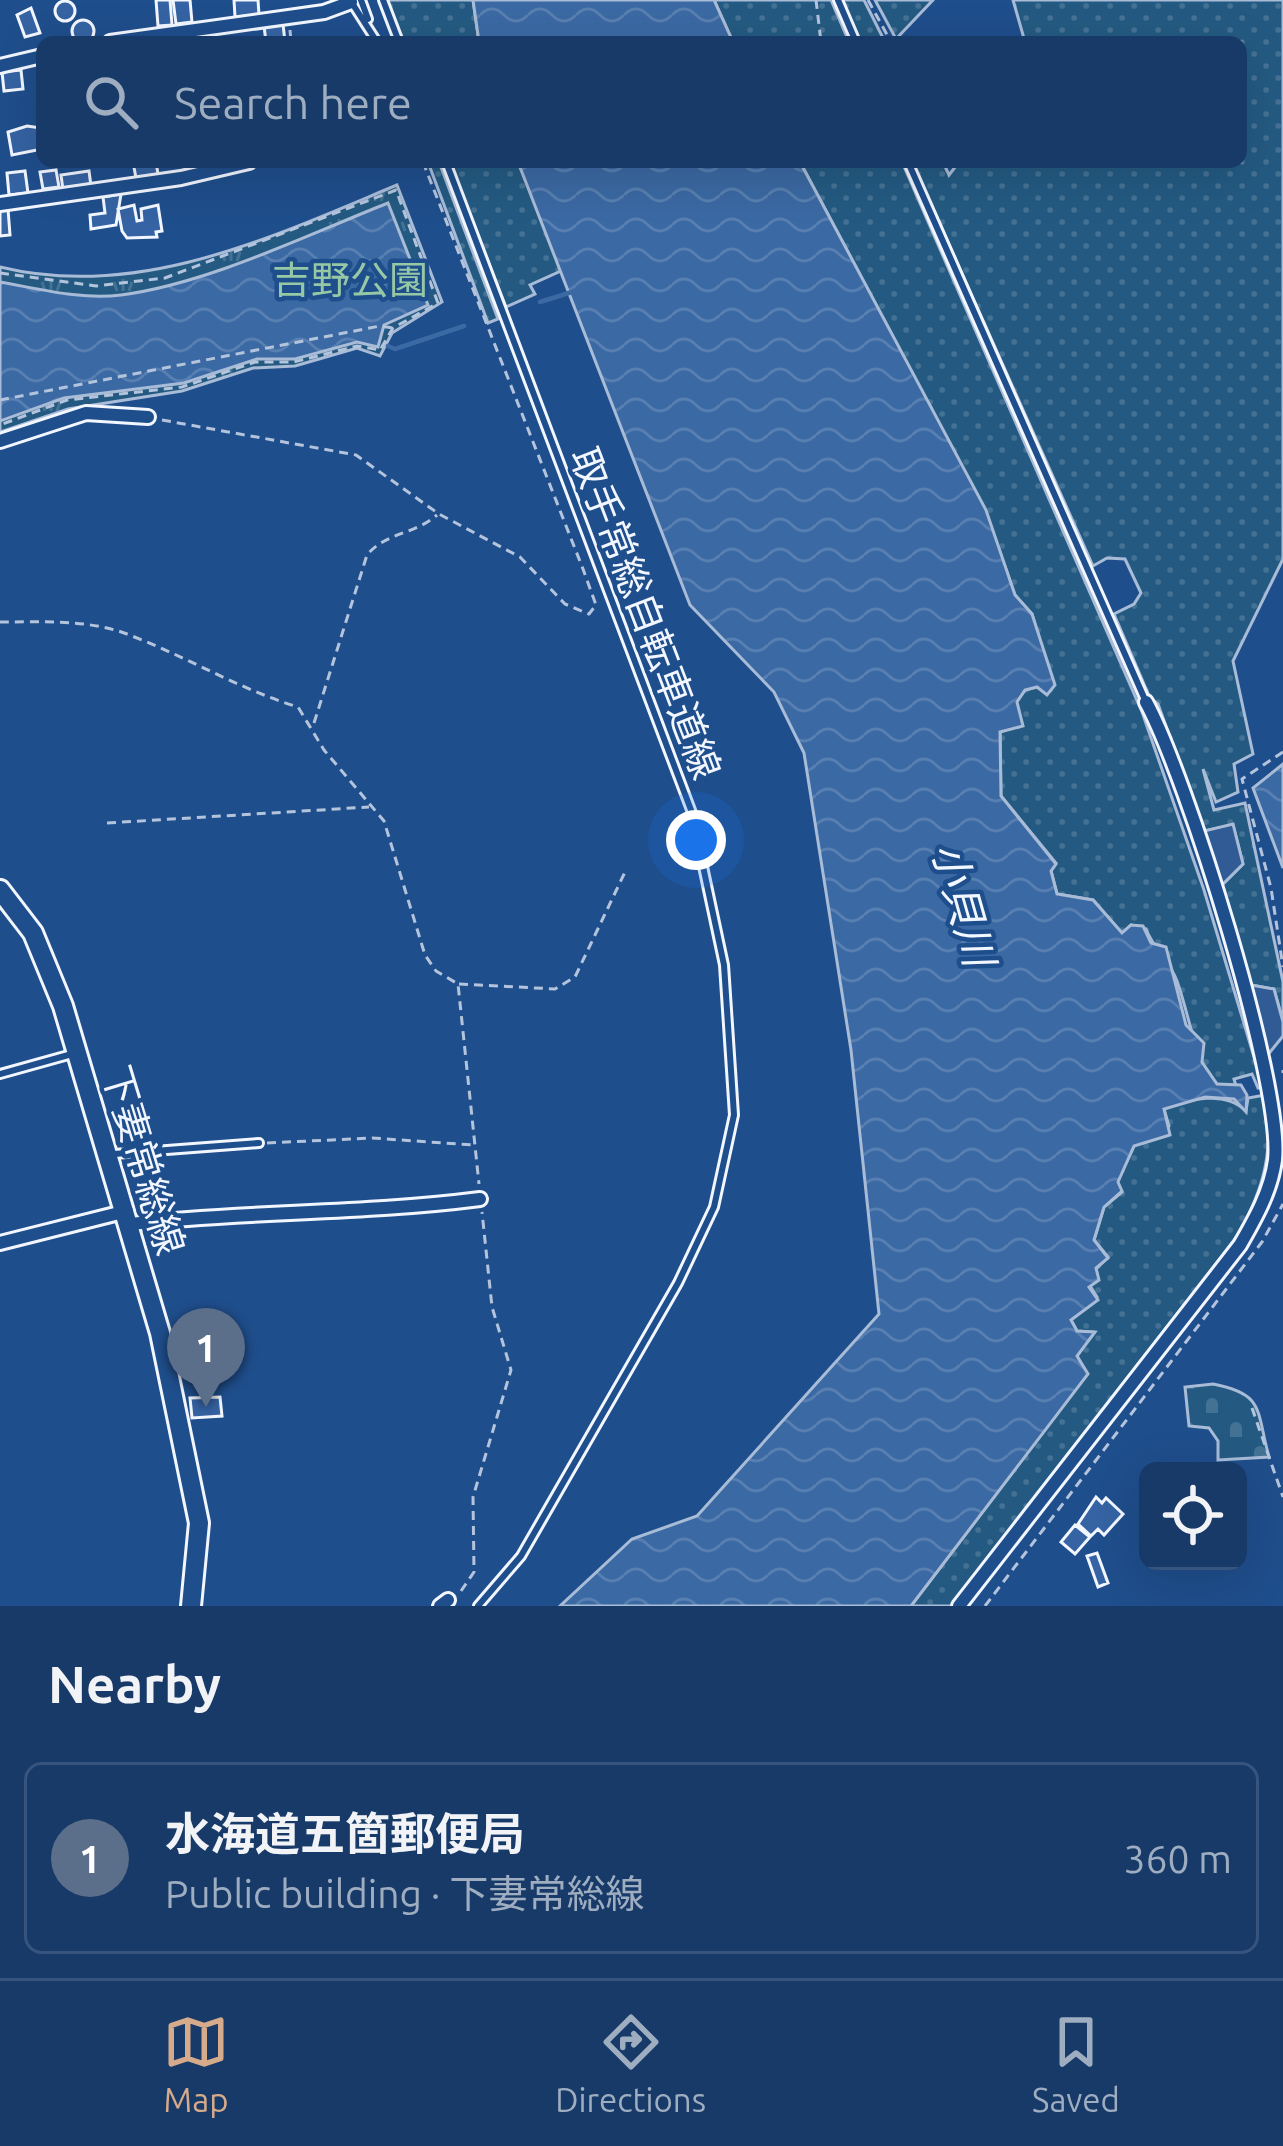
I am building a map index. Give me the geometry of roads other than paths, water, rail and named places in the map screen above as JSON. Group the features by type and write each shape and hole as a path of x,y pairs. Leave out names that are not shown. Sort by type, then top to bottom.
{"main road":[{"name":"下妻常総線","path":"0,890 33,933 77,1052 160,1333 199,1523 191,1606"}],"street":[{"path":"152,36 290,16 354,1"},
{"path":"0,66 36,57"},
{"path":"0,204 139,185 220,168"},
{"path":"0,441 86,413 148,417"},
{"path":"959,1606 1240,1245 1258,1214 1275,1159 1275,1119 1253,1020 1197,837 1146,702"},
{"path":"0,1243 129,1218 369,1213 481,1199"}],"lane":[{"path":"288,0 290,16"},
{"path":"383,0 397,36"},
{"path":"838,0 853,36"},
{"path":"354,1 375,36"},
{"name":"取手常総自転車道線","path":"448,168 691,810 724,965 734,1115 714,1207 678,1283 521,1556 478,1606"},
{"path":"911,168 1146,702"},
{"path":"0,1074 77,1052"},
{"path":"110,1154 259,1143"}],"water":[{"path":"473,0 714,0 730,36 478,36"},
{"name":"小貝川","path":"520,168 803,168 986,510 1015,595 1032,614 1055,685 1047,695 1037,687 1025,690 1017,702 1023,726 1000,732 1001,796 1056,864 1051,871 1057,894 1093,900 1122,933 1131,925 1143,926 1151,943 1166,947 1186,1025 1204,1043 1202,1062 1217,1084 1241,1085 1247,1095 1246,1112 1234,1099 1205,1097 1164,1109 1170,1135 1134,1146 1118,1182 1122,1191 1104,1207 1094,1240 1108,1258 1096,1268 1099,1280 1089,1287 1098,1300 1071,1320 1077,1331 1095,1332 1077,1356 1088,1374 911,1606 560,1606 632,1539 697,1516 879,1314 851,1050 804,753 774,692 690,605"},
{"name":"吉野公園","path":"388,203 428,305 384,325 378,347 357,342 295,359 257,359 184,383 64,398 0,421 0,282 91,296 154,289 256,257"},
{"path":"1283,764 1283,868 1253,788"}],"waterway":[{"path":"540,302 575,291"},
{"path":"388,346 395,349 464,326"}],"place":[{"name":"水海道五箇郵便局","path":"206,1407"}]}
